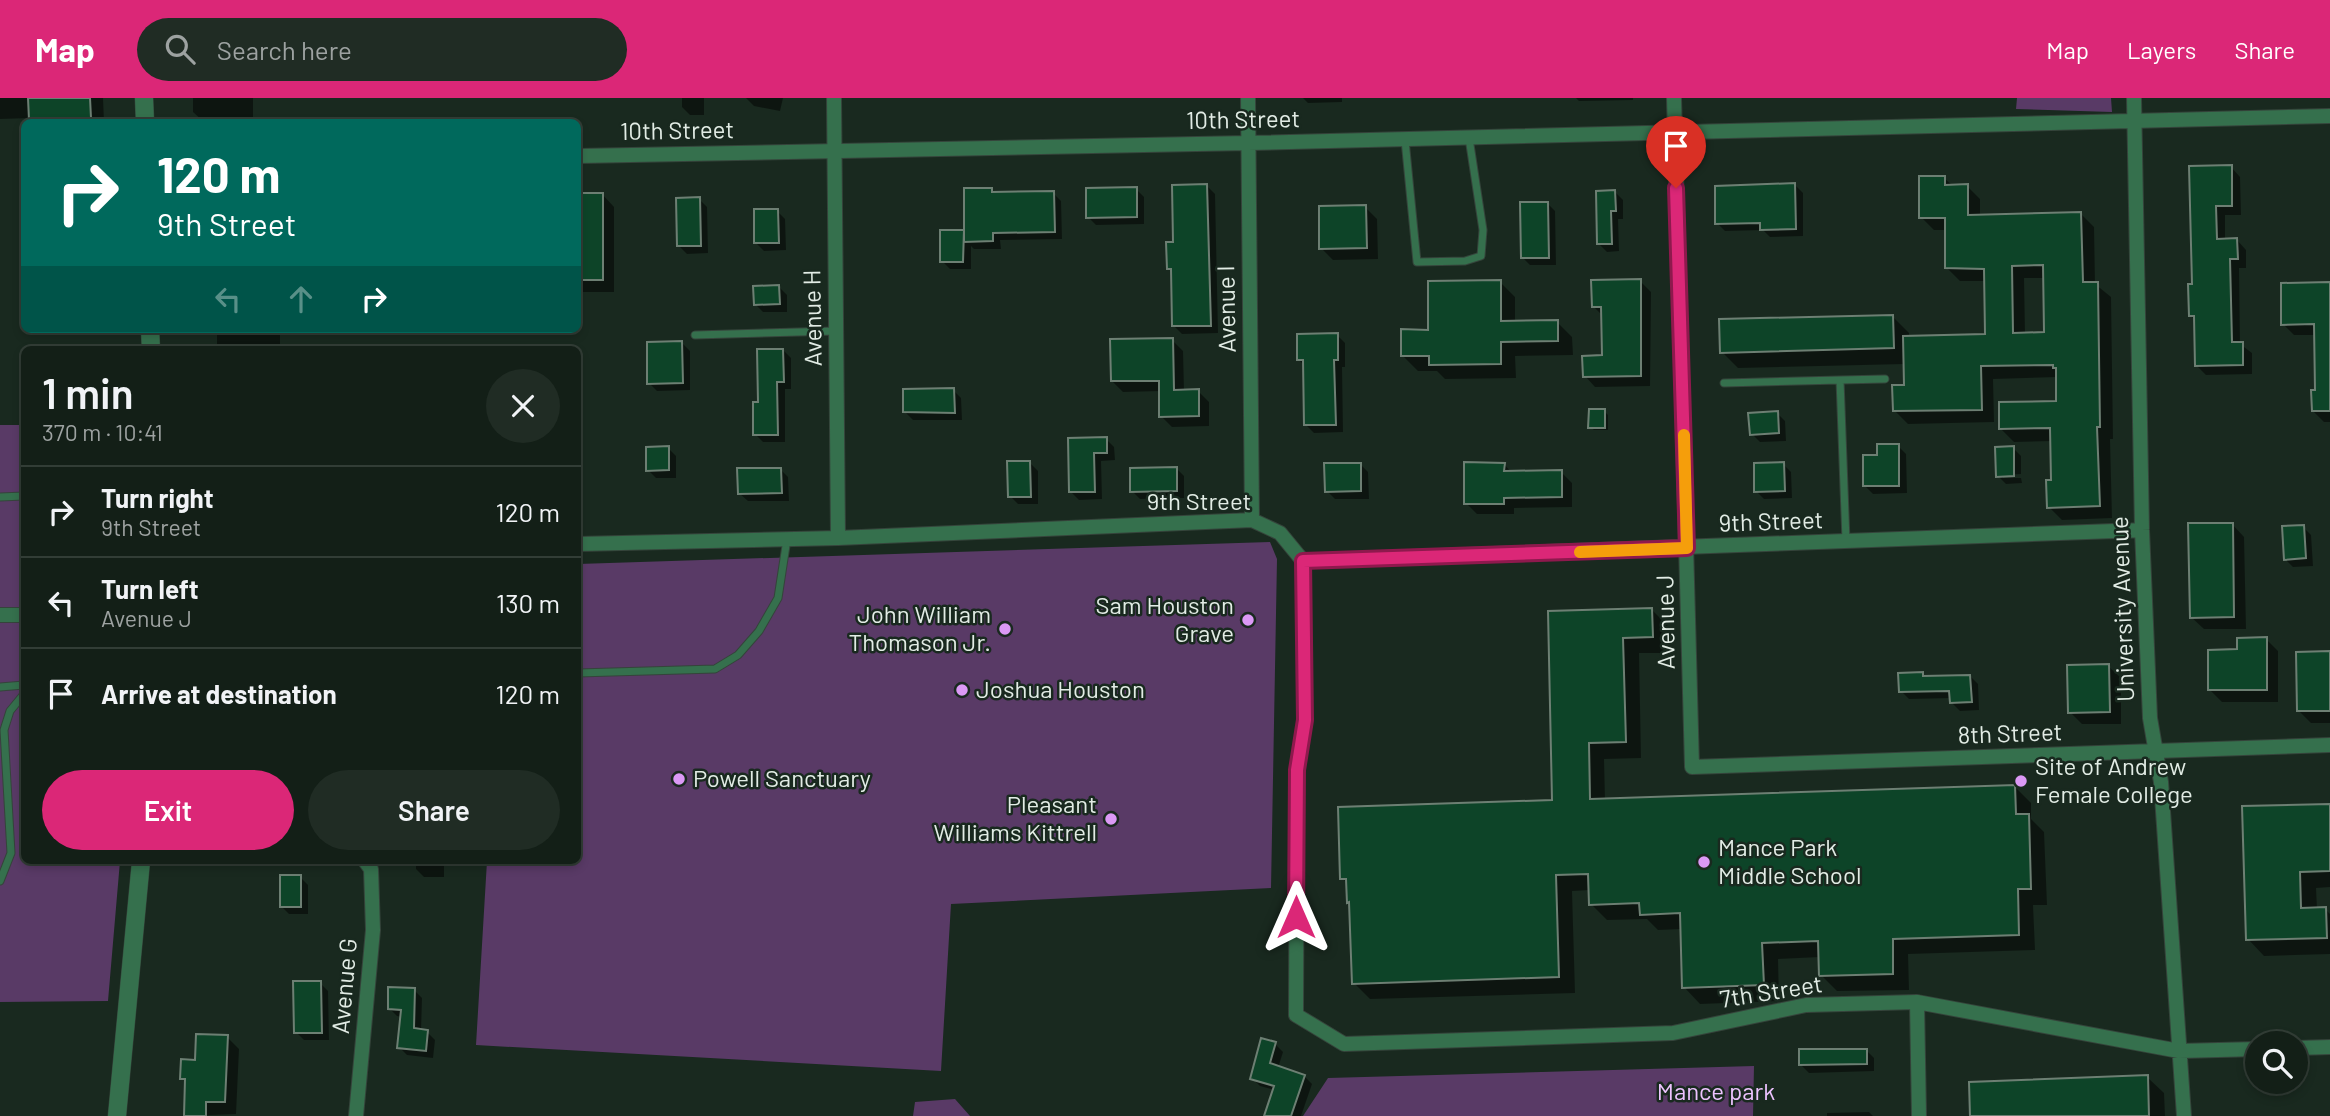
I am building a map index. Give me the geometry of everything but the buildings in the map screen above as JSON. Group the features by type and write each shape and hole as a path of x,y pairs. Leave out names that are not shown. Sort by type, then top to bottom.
{"street":[{"path":"144,98 145,119"},
{"name":"Avenue H","path":"834,98 838,538"},
{"name":"Avenue I","path":"1248,98 1252,520"},
{"name":"Avenue J","path":"1674,98 1692,767"},
{"name":"University Avenue","path":"2134,98 2142,530 2150,718 2161,782 2184,1116"},
{"name":"10th Street","path":"581,156 1469,138 2330,116"},
{"name":"9th Street","path":"581,544 838,538 1252,520 1280,533 1303,561 2142,530"},
{"name":"7th Street","path":"1303,561 1305,720 1297,770 1296,1015 1344,1044 1673,1033 1806,1004 1917,1002 2179,1051 2245,1049"},
{"path":"0,615 21,615"},
{"name":"8th Street","path":"1692,767 2330,745"},
{"path":"117,1116 141,864"},
{"name":"Avenue G","path":"356,1116 373,930 371,869 368,864"},
{"path":"1917,1002 1919,1116"},
{"path":"2308,1048 2330,1047"}],"lane":[{"path":"1405,139 1417,262 1465,261 1481,256 1483,230 1469,138"},
{"path":"695,335 836,331"},
{"path":"1724,383 1885,379"},
{"path":"1840,380 1846,542"},
{"path":"0,497 21,496"},
{"path":"581,673 715,669 738,655 759,631 778,598 787,538"},
{"path":"0,687 21,685"},
{"path":"0,881 11,853 4,810 4,730 10,711 21,698"}],"green space":[{"path":"2017,98 2111,98 2112,112 2016,109"},
{"path":"0,425 21,425 21,864 120,864 108,1001 0,1002"},
{"path":"1270,542 1277,559 1271,888 951,904 941,1071 476,1045 487,864 581,864 581,564"},
{"name":"Mance park","path":"1754,1066 1753,1116 1303,1116 1328,1078"},
{"path":"955,1099 970,1116 913,1116 915,1102"}],"slow traffic":[{"path":"1580,552 1687,548 1684,435"}],"place":[{"name":"Sam Houston Grave","path":"1248,620"},
{"name":"John William Thomason Jr.","path":"1005,629"},
{"name":"Joshua Houston","path":"962,690"},
{"name":"Powell Sanctuary","path":"679,779"},
{"name":"Site of Andrew Female College","path":"2021,781"},
{"name":"Pleasant Williams Kittrell","path":"1111,819"},
{"name":"Mance Park Middle School","path":"1704,862"}],"route":[{"path":"1296,917 1297,770 1305,720 1303,561 1687,548 1676,188"}]}
